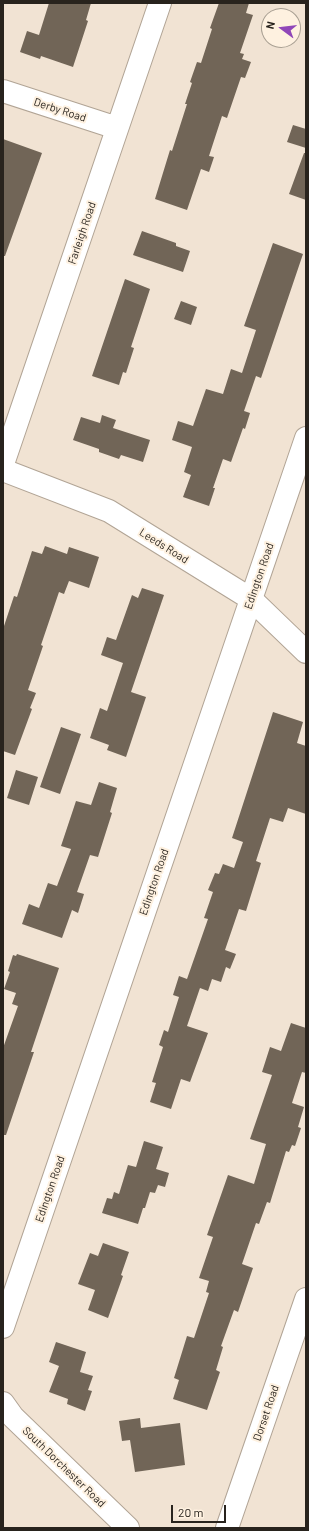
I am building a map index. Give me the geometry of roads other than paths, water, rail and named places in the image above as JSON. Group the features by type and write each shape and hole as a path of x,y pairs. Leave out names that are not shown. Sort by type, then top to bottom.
{"street":[{"name":"Farleigh Road","path":"3,464 160,3"},
{"name":"Derby Road","path":"3,91 117,128"},
{"name":"Edington Road","path":"3,1327 306,438"},
{"name":"Leeds Road","path":"3,470 109,511 251,600 306,652"},
{"name":"Dorset Road","path":"227,1528 306,1299"},
{"name":"South Dorchester Road","path":"3,1403 13,1417 128,1528"}]}
